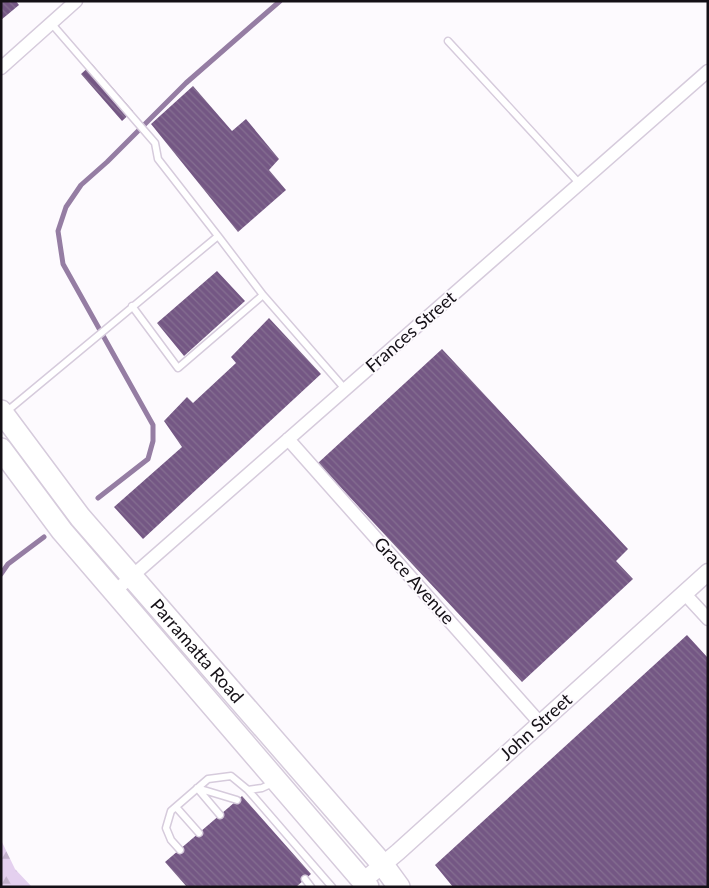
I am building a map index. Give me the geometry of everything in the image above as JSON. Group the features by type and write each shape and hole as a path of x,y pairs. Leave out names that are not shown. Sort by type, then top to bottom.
{"highway":[{"name":"Parramatta Road","path":"2,412 80,517 399,887"},
{"name":"Parramatta Road","path":"1,449 62,531 366,884"}],"street":[{"path":"1,68 76,1"},
{"name":"Frances Street","path":"114,592 708,71"},
{"name":"Grace Avenue","path":"288,440 540,723"},
{"name":"John Street","path":"366,884 382,865 708,572"},
{"path":"684,593 708,619"}],"lane":[{"path":"51,24 155,143 158,159 263,295 345,389"},
{"path":"448,41 579,183"},
{"path":"2,412 218,236"},
{"path":"132,306 178,368 263,295"},
{"path":"180,850 171,840 166,828 171,811 208,779 232,776 248,790 332,887"},
{"path":"248,790 262,788 277,781"},
{"path":"197,788 237,800"},
{"path":"197,788 220,815"},
{"path":"176,807 199,833"},
{"path":"305,879 311,887"}],"green space":[{"path":"1,840 15,869 32,887 1,887"}],"building":[{"path":"1,1 16,1 19,5 1,20"},
{"path":"92,64 133,111 122,121 81,74"},
{"path":"193,86 232,131 246,119 279,159 269,170 286,190 238,232 151,124"},
{"path":"217,271 245,301 184,356 157,323"},
{"path":"269,318 321,374 143,539 114,507 182,447 164,421 187,397 193,403 236,363 231,357"},
{"path":"442,349 628,549 616,561 633,579 522,682 318,463"},
{"path":"687,635 708,658 708,887 453,887 435,865"},
{"path":"242,796 311,874 296,887 187,887 165,862"}],"waterway":[{"path":"98,498 148,459 153,441 153,425 63,264 58,231 66,207 81,185 107,162 186,83 280,1"},
{"path":"1,574 8,564 44,537"}]}
